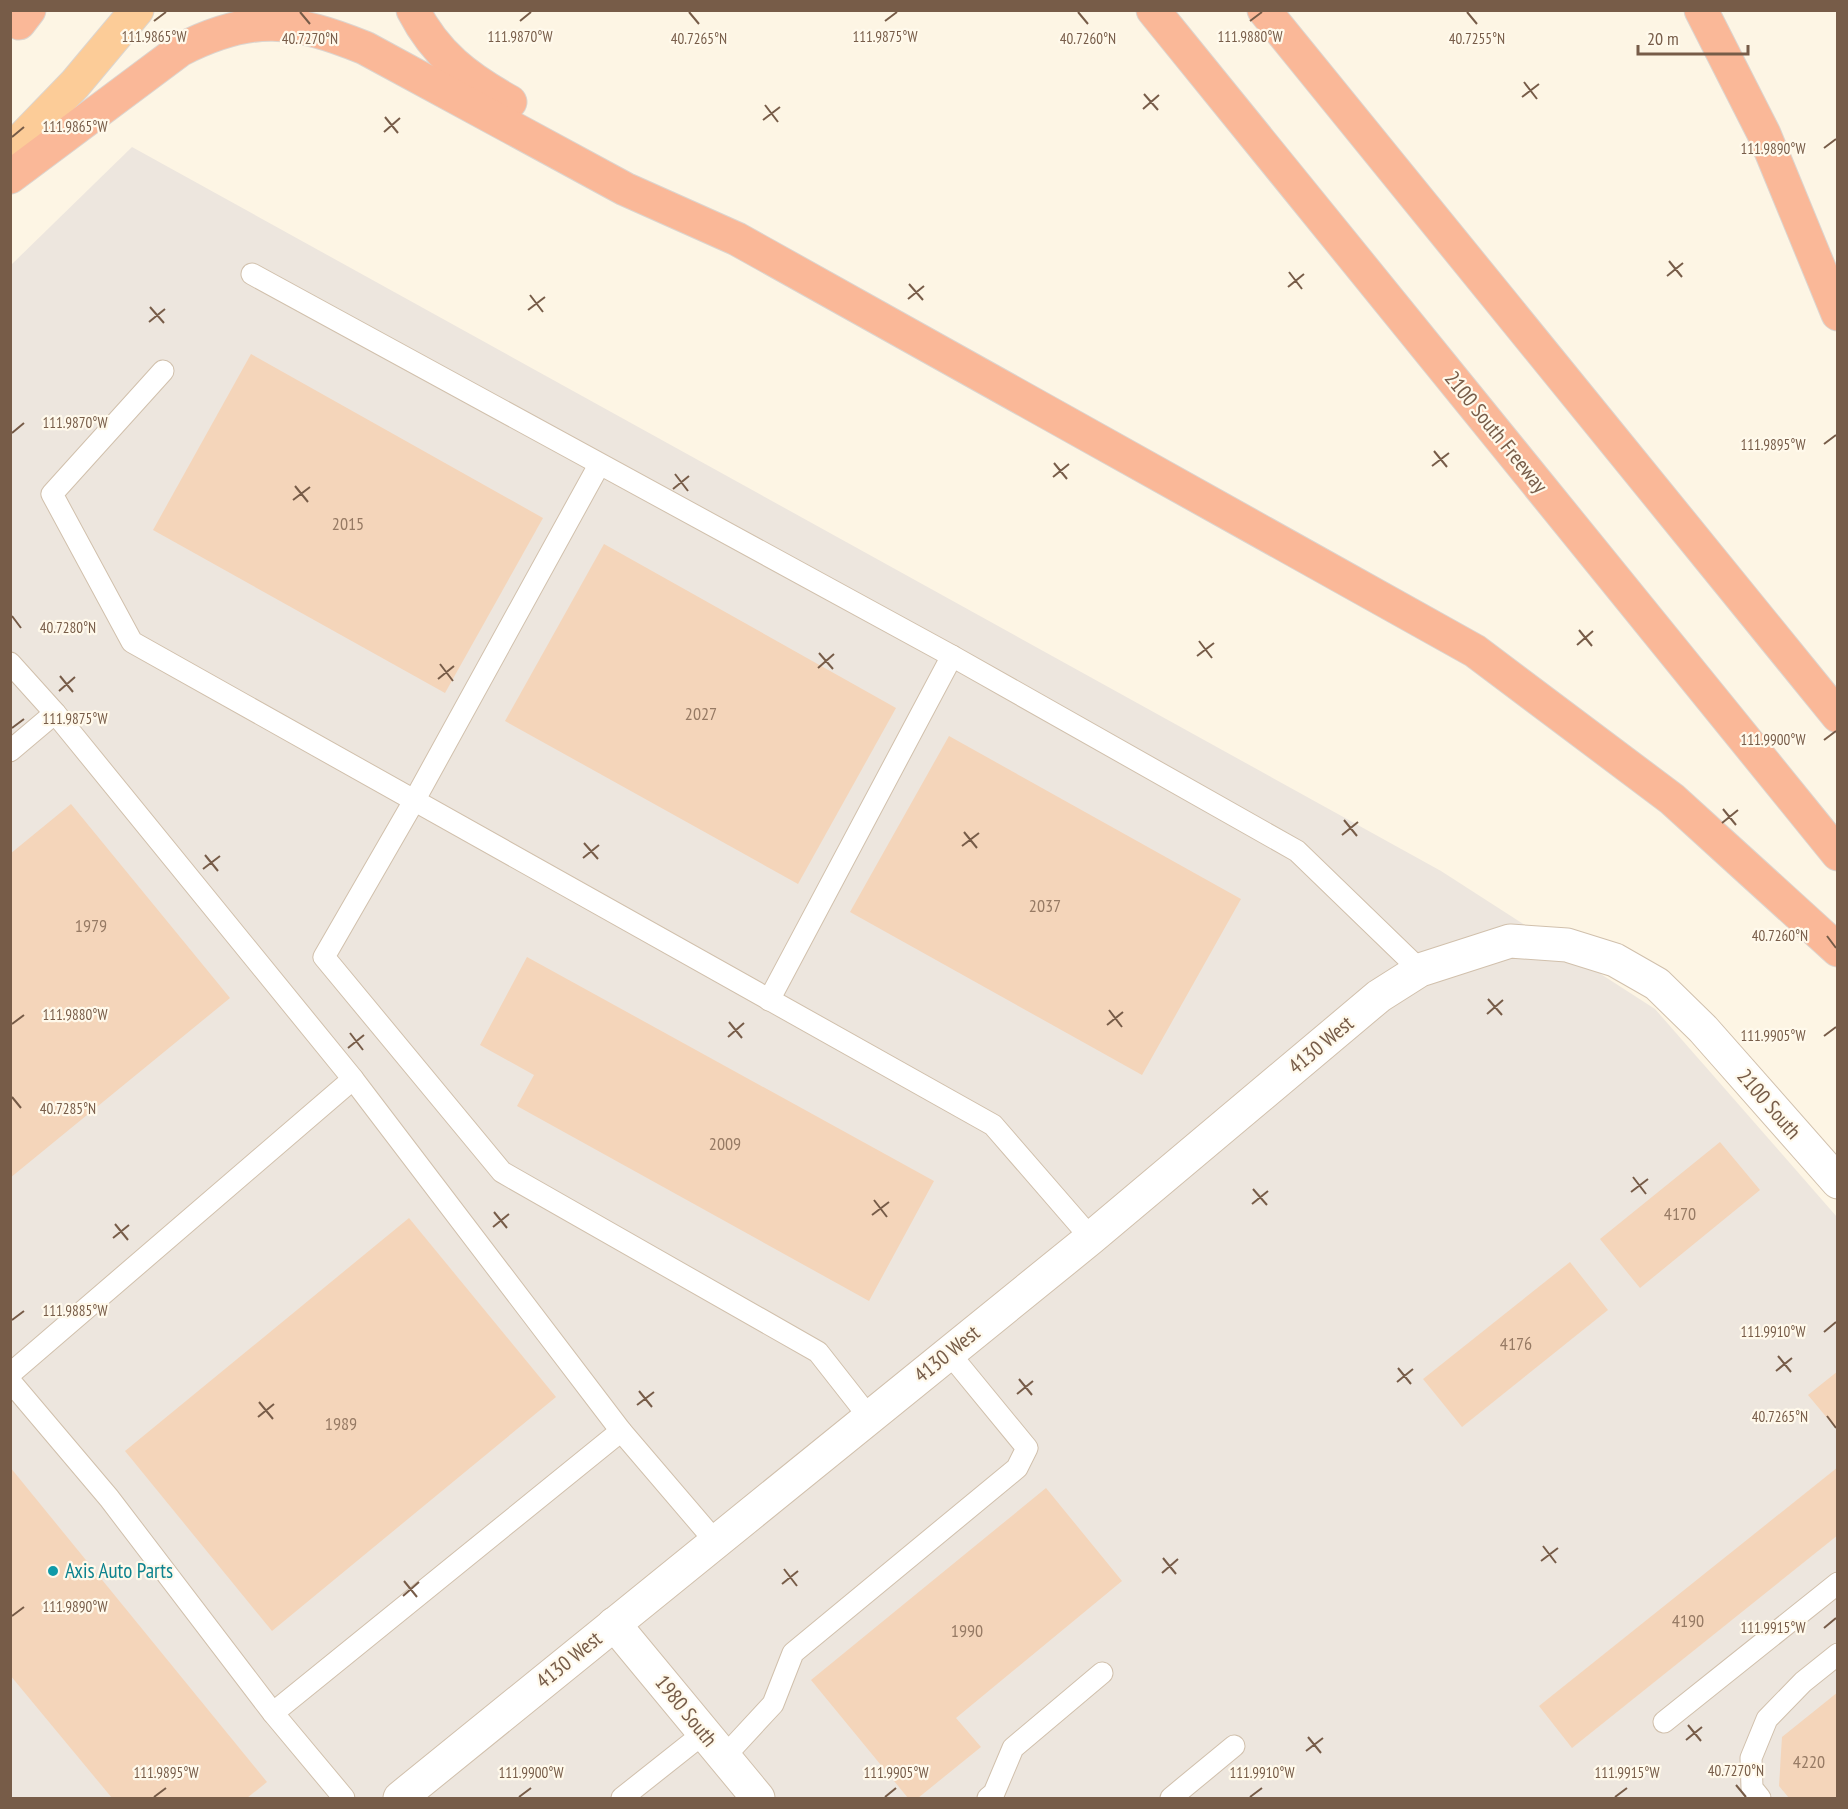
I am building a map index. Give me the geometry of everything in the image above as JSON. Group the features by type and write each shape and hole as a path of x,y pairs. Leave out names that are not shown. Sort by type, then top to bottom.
{"highway":[{"path":"10,151 81,78 137,10"},
{"path":"413,10 422,27 445,57 470,78 633,171 737,239 1475,651 1672,799 1838,950"},
{"name":"2100 South Freeway","path":"1153,10 1838,854"},
{"path":"1264,10 1838,716"},
{"path":"1701,10 1764,134 1838,314"},
{"path":"10,177 180,50 207,36 232,29 255,24 277,23 312,29 365,48 625,189 737,239"}],"street":[{"name":"4130 West","path":"400,1798 1091,1238 1379,996 1420,970 1510,941"},
{"name":"2100 South","path":"1510,941 1567,945 1615,960 1657,984 1703,1029 1838,1182"},
{"name":"1980 South","path":"614,1624 758,1798"}],"lane":[{"path":"252,274 952,656 1297,851 1420,970"},
{"path":"163,371 52,494 132,642 993,1125 1091,1238"},
{"path":"599,465 414,801 324,957 502,1172 818,1352 869,1417"},
{"path":"769,1000 952,656"},
{"path":"10,663 55,713 353,1078 621,1431 715,1541"},
{"path":"10,751 55,713"},
{"path":"10,1374 353,1078"},
{"path":"622,1798 714,1745 773,1704 793,1653 1017,1468 1027,1448 949,1353"},
{"path":"10,1381 109,1497 273,1713 344,1798"},
{"path":"273,1713 621,1431"},
{"path":"1664,1722 1838,1583"},
{"path":"1760,1798 1752,1788 1751,1758 1767,1719 1803,1682 1838,1654"},
{"path":"988,1798 994,1793 1013,1748 1102,1673"},
{"path":"1171,1798 1234,1746"}],"shaded area":[{"path":"132,147 1441,871 1655,1009 1837,1217 1837,1798 11,1798 11,265"}],"building":[{"path":"251,354 543,518 445,693 153,530"},
{"path":"604,544 896,708 798,884 505,721"},
{"path":"949,736 1241,899 1142,1075 850,912"},
{"path":"71,804 230,998 10,1178 10,854"},
{"path":"527,957 934,1181 869,1301 517,1106 534,1075 480,1045"},
{"path":"1720,1142 1760,1190 1640,1288 1600,1239"},
{"path":"409,1218 556,1397 272,1631 125,1451"},
{"path":"1570,1262 1608,1310 1462,1427 1423,1379"},
{"path":"1838,1371 1838,1431 1808,1395"},
{"name":"Axis Auto Parts","path":"10,1467 267,1782 247,1798 112,1798 10,1675"},
{"path":"1838,1467 1838,1535 1572,1748 1539,1706"},
{"path":"1046,1488 1122,1581 956,1718 981,1747 918,1798 908,1798 811,1680"},
{"path":"1838,1692 1838,1798 1789,1798 1779,1786 1782,1737"}],"place":[{"name":"Axis Auto Parts","path":"53,1571"}]}
